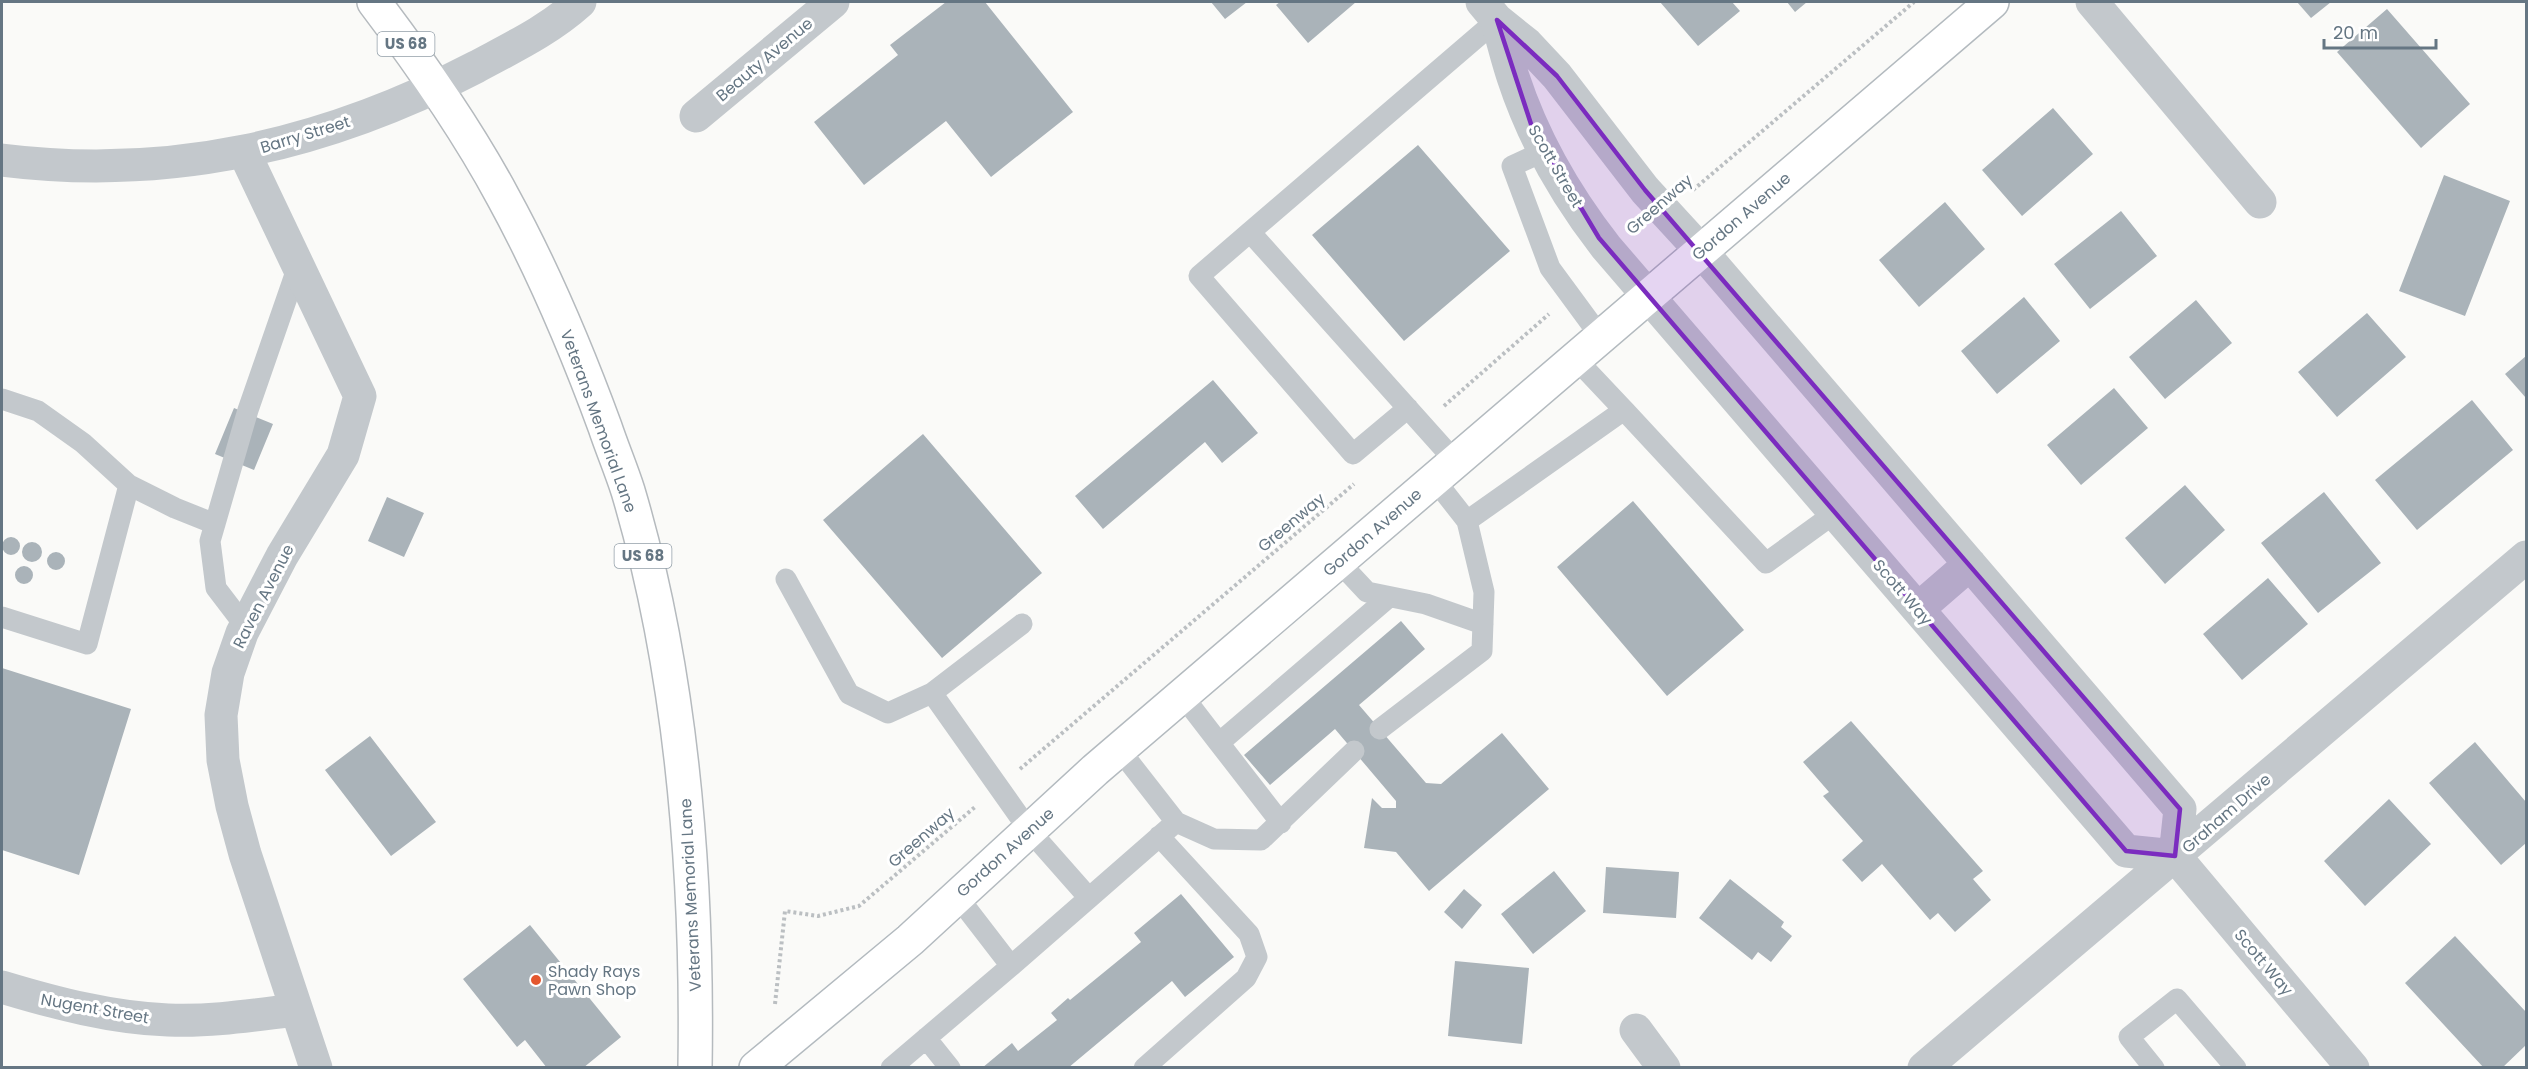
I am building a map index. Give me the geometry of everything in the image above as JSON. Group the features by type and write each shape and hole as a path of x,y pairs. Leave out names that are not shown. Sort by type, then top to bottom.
{"main road":[{"name":"Veterans Memorial Lane","path":"374,2 436,88 503,196 551,293 584,368 628,491 662,633 683,772 692,881 696,988 695,1068"},
{"name":"Gordon Avenue","path":"764,1061 910,940 1119,749 1574,357 1992,2"}],"street":[{"name":"Barry Street","path":"2,160 71,166 118,166 166,164 244,152 342,124 436,88 541,33 580,2"},
{"name":"Beauty Avenue","path":"696,116 833,2"},
{"path":"2092,2 2260,202"},
{"path":"1490,11 1527,44 1557,76 1645,190 1701,251 2180,809 2175,856"},
{"name":"Scott Street","path":"1490,11 1531,124 1545,151 1599,238 1647,295"},
{"name":"Raven Avenue","path":"244,152 360,396 343,455 282,556 245,626 228,673 221,715 223,760 232,806 245,854 316,1068"},
{"name":"Scott Way","path":"1647,295 2126,851 2175,856 2353,1068"},
{"name":"Graham Drive","path":"1924,1068 2526,557"},
{"path":"1918,609 1970,564"},
{"name":"Nugent Street","path":"2,987 80,1008 125,1016 168,1020 213,1019 296,1010"},
{"path":"1636,1030 1664,1068"}],"lane":[{"path":"1407,408 1353,454 1199,276 1250,232 1490,11"},
{"path":"1545,151 1512,166 1550,268 1600,336"},
{"path":"1250,232 1423,425 1467,521 1484,592 1482,651 1380,729"},
{"path":"245,626 216,588 210,542 248,410 298,266"},
{"path":"1574,357 1766,563 1835,513"},
{"path":"2,399 38,411 82,443 129,485 175,508 215,524"},
{"path":"1467,521 1624,410"},
{"path":"2,617 87,644 129,485"},
{"path":"1338,561 1367,592 1426,604 1483,624"},
{"path":"786,579 849,694 888,713 932,693 1022,624"},
{"path":"1219,743 1389,597"},
{"path":"932,693 1029,830 1089,898"},
{"path":"1182,695 1281,823"},
{"path":"1119,749 1176,822 1214,839 1260,840 1281,823 1354,751"},
{"path":"891,1068 1176,822"},
{"path":"1144,1068 1246,978 1257,957 1249,934 1159,836"},
{"path":"957,896 1011,966"},
{"path":"2154,1068 2128,1037 2177,999 2236,1068"},
{"path":"926,1038 950,1068"}],"path":[{"name":"Greenway","path":"1666,213 1914,2"},
{"path":"1423,425 1570,296"},
{"name":"Greenway","path":"764,1061 785,911 818,916 859,906 1354,484"}],"highlighted area":[{"path":"1497,20 1557,76 1645,190 2180,809 2175,856 2126,851 1599,238 1531,124"}],"building":[{"path":"946,2 985,2 1073,112 991,177 946,121 864,185 814,122 898,55 890,45"},
{"path":"1211,2 1247,2 1225,19"},
{"path":"1280,2 1356,2 1308,43 1276,5"},
{"path":"1660,2 1732,2 1740,11 1698,46"},
{"path":"1787,2 1807,2 1795,12"},
{"path":"2297,2 2331,2 2311,18"},
{"path":"2387,9 2470,104 2421,148 2337,52"},
{"path":"2053,108 2093,154 2022,216 1982,170"},
{"path":"1418,145 1510,251 1404,341 1312,235"},
{"path":"2444,175 2510,201 2465,316 2399,291"},
{"path":"1945,202 1985,249 1919,307 1879,260"},
{"path":"2121,211 2157,256 2090,309 2054,264"},
{"path":"2024,297 2060,341 1997,394 1961,351"},
{"path":"2196,300 2232,343 2165,399 2129,357"},
{"path":"2367,313 2406,357 2337,417 2298,372"},
{"path":"2526,356 2526,398 2505,374"},
{"path":"1213,380 1258,433 1222,463 1205,442 1103,529 1075,496"},
{"path":"2114,388 2148,428 2081,485 2047,445"},
{"path":"2472,400 2513,450 2417,530 2375,480"},
{"path":"234,408 273,424 254,470 215,454"},
{"path":"923,434 1042,573 942,658 823,520"},
{"path":"2185,485 2225,530 2165,584 2125,538"},
{"path":"2324,492 2381,563 2318,613 2261,543"},
{"path":"387,497 424,513 404,557 368,541"},
{"path":"1633,501 1744,630 1667,696 1557,567"},
{"path":"7,537 15,537 20,542 18,553 7,555 2,550 2,542"},
{"path":"28,542 36,542 42,548 42,556 36,562 28,562 22,556 22,548"},
{"path":"52,552 60,552 65,557 63,568 52,570 47,565 47,557"},
{"path":"24,566 30,569 33,575 30,581 24,584 18,581 15,575 18,569"},
{"path":"2268,578 2308,624 2242,680 2203,634"},
{"path":"1401,621 1425,649 1359,705 1426,783 1441,784 1502,733 1549,789 1429,891 1396,852 1364,848 1372,798 1382,808 1396,808 1396,801 1335,729 1270,785 1244,755"},
{"path":"2,668 131,709 79,875 2,850"},
{"path":"1851,721 1983,871 1973,879 1991,900 1955,932 1938,913 1930,920 1882,864 1862,882 1842,860 1863,841 1823,796 1829,792 1803,762"},
{"path":"370,736 436,822 391,856 325,770"},
{"path":"2475,742 2526,802 2526,843 2501,865 2429,783"},
{"path":"2389,799 2431,844 2365,906 2324,861"},
{"path":"1606,867 1679,872 1676,918 1603,913"},
{"path":"1554,871 1586,911 1533,954 1501,914"},
{"path":"1730,879 1784,922 1781,927 1792,936 1771,962 1758,952 1752,960 1699,918"},
{"path":"1464,889 1482,905 1462,929 1444,912"},
{"path":"1181,894 1234,957 1185,997 1172,981 1068,1068 982,1068 1012,1043 1018,1051 1057,1020 1051,1013 1141,942 1134,933"},
{"path":"530,925 621,1037 583,1068 547,1068 525,1040 517,1047 463,979"},
{"path":"2455,936 2526,1012 2526,1045 2502,1068 2484,1068 2405,983"},
{"path":"1455,961 1529,968 1522,1044 1448,1036"}],"place":[{"name":"Shady Rays Pawn Shop","path":"536,980"}]}
